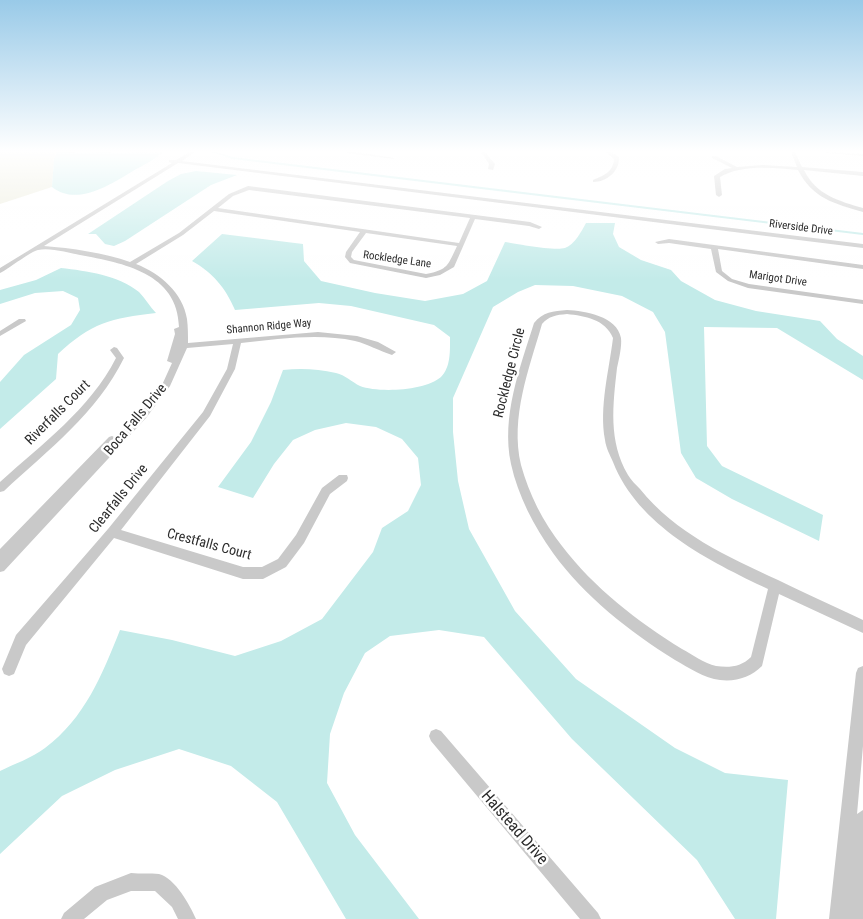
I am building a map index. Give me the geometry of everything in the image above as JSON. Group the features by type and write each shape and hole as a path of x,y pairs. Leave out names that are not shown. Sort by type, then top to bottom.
{"street":[{"path":"0,271 121,195"},
{"path":"131,264 181,234 233,195"},
{"path":"309,195 530,224 539,227"},
{"name":"Riverside Drive","path":"449,195 863,246"},
{"path":"823,195 863,210"},
{"path":"213,209 461,245"},
{"name":"Rockledge Lane","path":"364,231 349,252 348,256 352,262 432,276 451,267 473,217"},
{"name":"Marigot Drive","path":"658,242 714,247 863,267"},
{"name":"Marigot Drive","path":"714,247 719,272 733,282 863,302"},
{"path":"0,265 37,249"},
{"name":"Boca Falls Drive","path":"0,557 142,410 163,379 180,347 178,322 171,301 155,283 129,268 37,249"},
{"name":"Boca Falls Drive","path":"0,567 143,416 166,386 180,347 184,318 174,294 160,280 131,264 60,249 37,249"},
{"name":"Rockledge Circle","path":"775,585 757,661 749,668 738,673 719,673 698,665 634,624 606,601 566,560 531,505 520,480 513,448 512,426 515,407 538,323 543,317 555,312 570,313 597,318 614,328 617,338 609,433 613,454 627,482 656,514 690,542 863,627"},
{"path":"0,334 22,321"},
{"name":"Shannon Ridge Way","path":"180,347 295,334 316,334 381,345 392,352"},
{"name":"Clearfalls Drive","path":"9,669 21,640 112,532 207,414 231,369 238,341"},
{"name":"Riverfalls Court","path":"0,488 86,408 101,391 115,372 120,358 114,350"},
{"name":"Crestfalls Court","path":"112,532 243,573 262,573 282,563 300,539 326,491 343,478"},
{"path":"838,919 863,674"},
{"name":"Halstead Drive","path":"436,736 592,919"},
{"path":"855,919 863,818"},
{"path":"70,919 101,893 131,882 159,883 178,901 187,919"}],"green space":[{"path":"0,195 28,195 0,204"}],"water":[{"path":"147,195 196,195 125,241 114,246 105,244 96,234 88,234"},
{"path":"586,223 615,223 613,234 619,247 641,260 671,270 681,281 715,300 756,311 820,321 837,339 863,356 863,380 777,328 704,327 707,446 722,466 823,515 819,541 732,499 696,478 681,453 665,332 653,312 622,296 573,286 535,285 518,292 493,307 453,398 453,432 458,481 469,529 515,611 576,679 675,748 725,773 788,780 776,919 735,919 697,860 572,739 484,637 439,630 390,636 365,653 344,693 330,734 327,783 355,835 419,919 346,919 277,802 231,766 179,749 115,770 62,796 0,854 0,771 40,752 71,723 91,695 120,630 172,640 235,656 281,641 322,619 373,552 382,528 408,511 421,485 418,458 402,439 376,427 346,423 315,430 293,440 274,464 253,498 218,487 251,442 271,402 283,370 310,369 336,373 360,386 378,390 413,388 434,382 444,373 449,358 450,337 434,325 351,306 319,303 235,310 218,281 192,261 222,234 303,244 304,261 321,281 375,293 425,301 463,294 487,281 505,242 544,248 565,248 575,241"},
{"path":"61,268 92,272 131,286 139,292 156,313 114,320 81,335 58,354 56,379 0,429 0,382 24,355 71,325 80,310 78,298 63,291 35,293 0,304 0,290 36,280"}],"waterway":[{"path":"538,195 863,234"}]}
